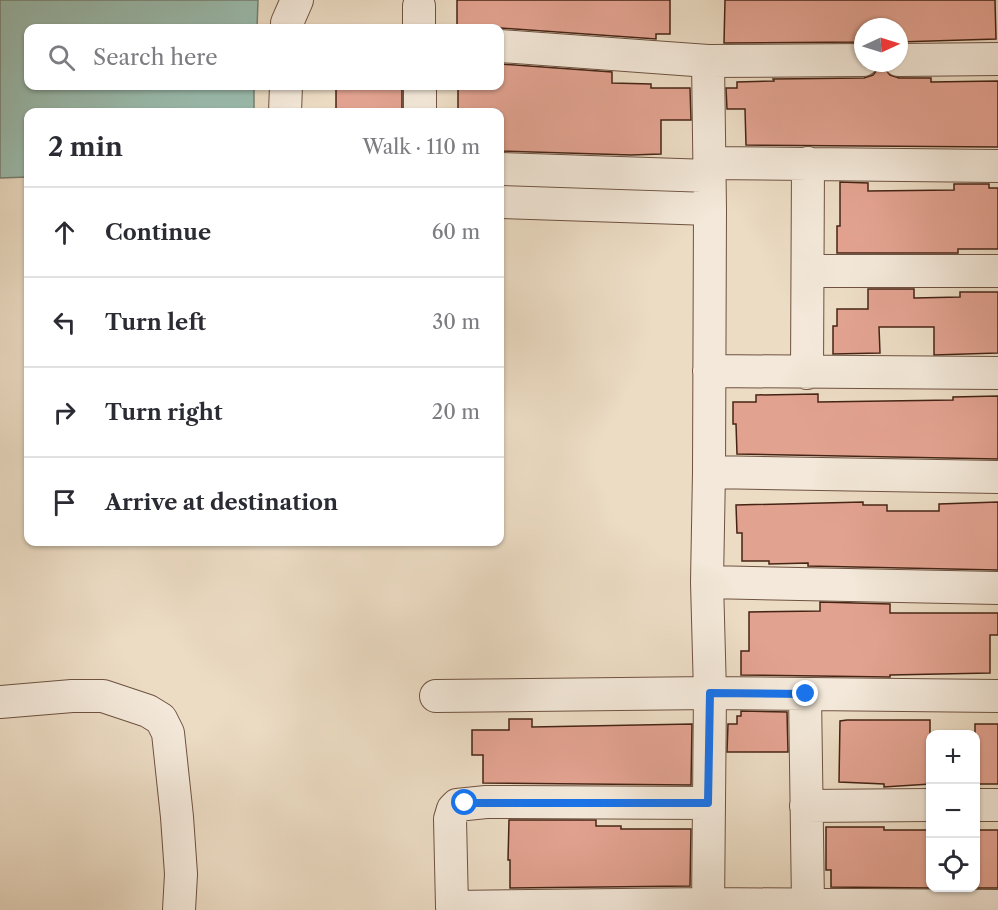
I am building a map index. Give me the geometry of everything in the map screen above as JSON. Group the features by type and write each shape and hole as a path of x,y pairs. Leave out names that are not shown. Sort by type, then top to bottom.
{"street":[{"path":"287,24 297,0"},
{"path":"504,46 708,61 854,60"},
{"path":"908,60 998,59"},
{"path":"708,61 710,209 707,582 710,693 708,907"},
{"path":"285,108 286,90"},
{"path":"420,90 420,108"},
{"path":"807,373 808,163"},
{"path":"504,169 709,169 808,163 998,165"},
{"path":"504,202 710,209"},
{"path":"808,271 998,271"},
{"path":"709,371 998,373"},
{"path":"709,472 998,477"},
{"path":"707,582 998,588"},
{"path":"436,696 710,693 998,696"},
{"path":"806,694 808,904"},
{"path":"0,702 72,696 103,696 147,711 161,719 168,733 177,817 181,874 179,910"},
{"path":"708,803 486,802 457,805 450,819 452,908 708,907 808,904 998,906"},
{"path":"806,806 926,805"},
{"path":"980,805 998,805"}],"shaded area":[{"path":"0,0 258,0 257,24 24,24 24,90 254,90 254,108 24,108 24,177 0,178"}],"building":[{"path":"457,0 670,0 670,34 656,34 656,39 504,28 504,24 457,24"},
{"path":"725,0 995,0 996,39 908,42 908,18 854,18 854,42 724,43"},
{"path":"504,64 612,72 612,83 651,84 651,88 690,88 691,120 661,120 661,154 504,151 504,108 458,108 458,90 504,90"},
{"path":"876,72 888,72 899,78 931,78 931,82 998,81 998,147 746,145 745,109 727,109 726,88 737,88 737,82 774,81 773,79 864,78"},
{"path":"336,90 402,90 402,108 336,108"},
{"path":"840,182 868,183 868,191 954,190 954,184 989,184 989,188 998,188 998,249 958,249 958,253 837,253 837,226 840,226"},
{"path":"868,289 914,289 914,298 960,297 960,292 998,292 998,353 934,355 934,327 879,327 880,353 833,354 833,326 837,326 837,309 868,309"},
{"path":"818,394 818,402 953,400 953,397 998,396 998,459 737,454 733,402 756,402 756,395"},
{"path":"863,502 863,505 887,505 887,511 939,511 939,504 998,502 998,570 808,566 808,563 769,564 769,561 742,561 742,533 737,533 736,505"},
{"path":"820,602 890,604 890,613 998,613 998,635 990,635 990,673 890,675 890,677 741,675 741,651 749,651 749,612 820,611"},
{"path":"741,711 787,712 788,752 727,752 728,724 737,724 737,716 741,716"},
{"path":"509,719 532,719 532,727 692,724 691,785 483,783 483,755 472,755 472,730 509,730"},
{"path":"930,720 930,730 926,730 926,784 884,787 884,784 839,782 840,721"},
{"path":"975,724 998,724 998,784 980,784 980,730 975,730"},
{"path":"509,820 596,820 596,826 621,826 621,829 691,829 690,886 510,888"},
{"path":"826,827 926,830 926,888 831,887 831,870 826,870"},
{"path":"980,830 998,830 998,888 980,888"}],"route":[{"path":"465,803 708,803 710,693 806,694"}]}
